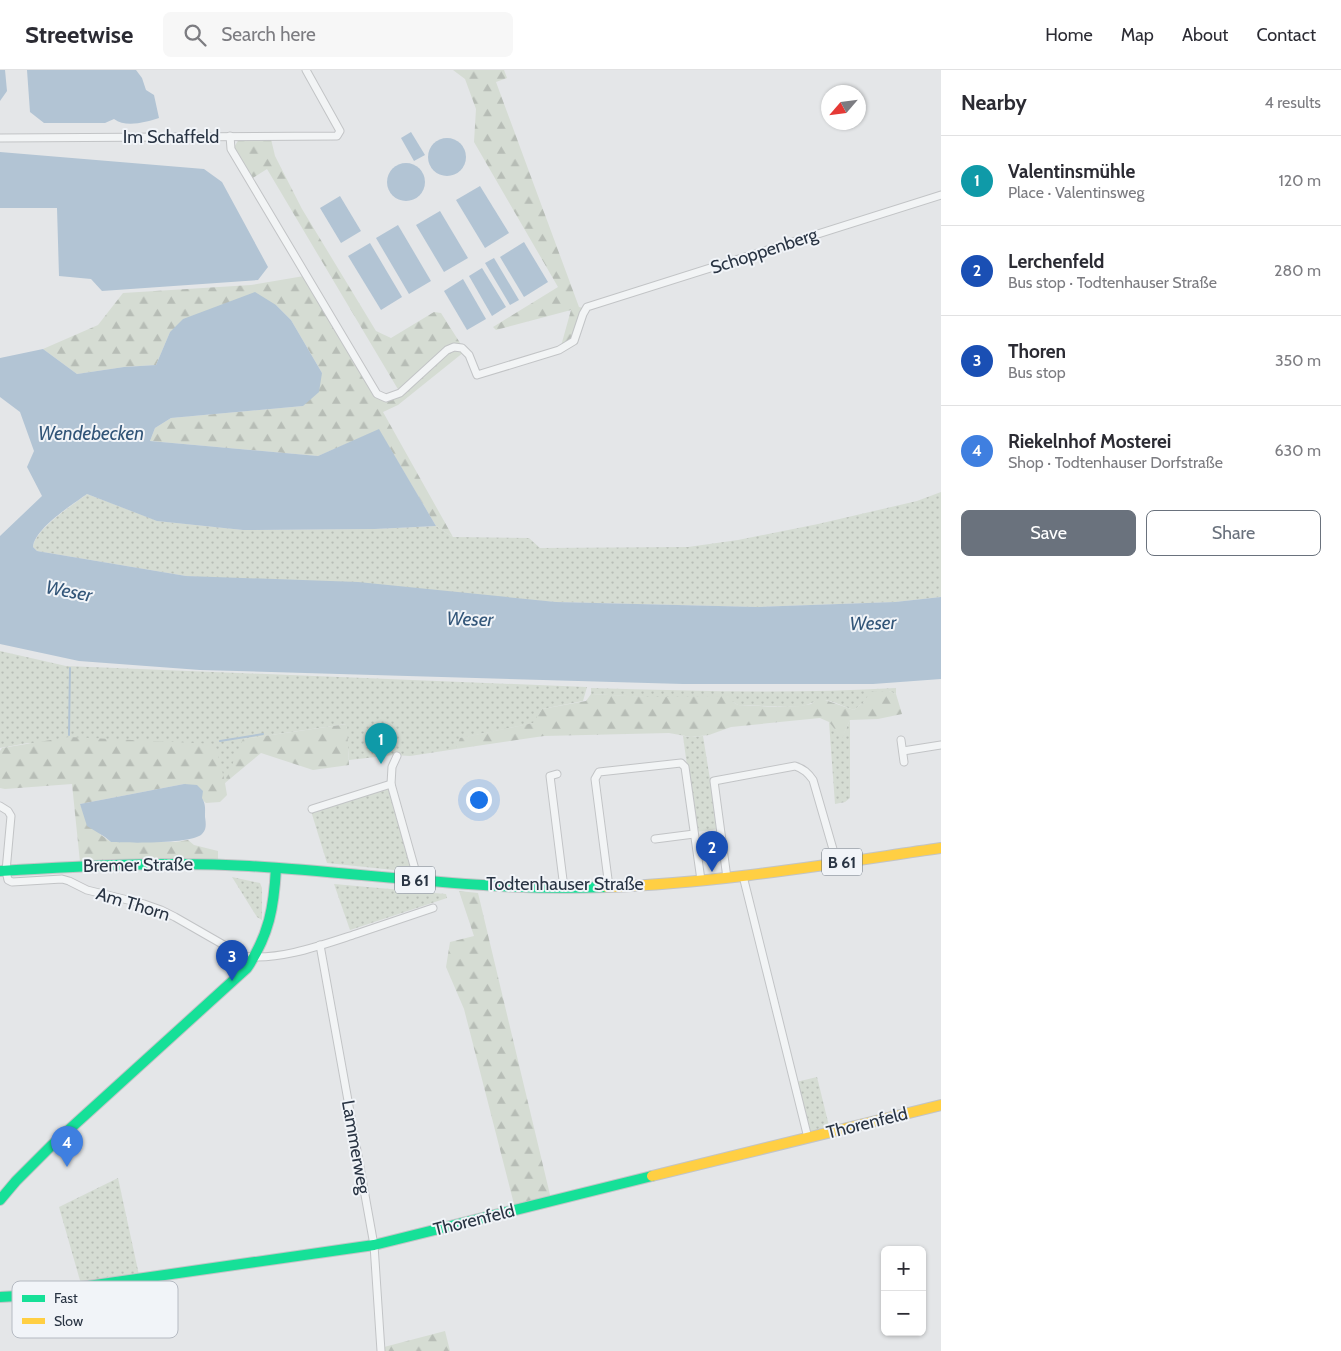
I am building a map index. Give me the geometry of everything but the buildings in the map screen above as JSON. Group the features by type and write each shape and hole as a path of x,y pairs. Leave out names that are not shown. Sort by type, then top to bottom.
{"street":[{"name":"Im Schaffeld","path":"0,138 337,136 340,131 306,70"},
{"name":"Schoppenberg","path":"230,136 231,149 377,394 386,398 400,393 447,350 454,347 462,348 469,355 476,376 559,350 574,341 582,314 587,307 941,195"},
{"path":"901,740 904,762"},
{"path":"903,751 941,745"},
{"path":"397,756 392,767 391,784 418,880"},
{"path":"609,887 595,779 599,772 681,763 683,764 701,880"},
{"path":"727,878 714,781 795,766 808,773 813,780 837,863"},
{"path":"557,774 550,776 564,888"},
{"path":"312,809 391,784"},
{"path":"0,806 8,811 11,816 3,871"},
{"path":"655,839 694,834"},
{"name":"Todtenhauser Straße","path":"276,868 418,880 564,888 609,887 727,878 941,848"},
{"name":"Bremer Straße","path":"3,871 103,866 208,864 276,868"},
{"path":"0,1200 51,1146 232,981 254,958 268,928 274,908 276,868"},
{"name":"Am Thorn","path":"3,871 8,880 12,882 62,879 87,890 144,904 175,917 243,956 254,958 272,956 320,945 433,908"},
{"path":"743,876 808,1138"},
{"name":"Lammerweg","path":"320,945 374,1245 382,1351"},
{"name":"Thorenfeld","path":"123,1281 374,1245 941,1105"}],"green space":[{"path":"453,70 504,70 507,78 496,82 579,307 583,308 573,341 561,346 571,310 496,330 493,327 558,287 474,142 476,109 465,79"},
{"path":"239,139 271,139 275,156 302,209 376,331 391,338 434,312 441,313 462,346 454,346 399,391 267,169 251,179 233,149"},
{"path":"304,276 375,396 386,400 448,352 454,349 464,352 398,405 383,412 453,537 436,526 379,430 318,456 150,441 155,428 171,418 303,406 322,373 291,320 276,305 170,332 156,365 124,367 77,374 43,349 98,325 123,293 251,285"},
{"path":"941,492 941,597 895,602 758,607 556,602 186,576 37,551 33,547 35,540 47,525 87,494 158,521 243,530 375,529 436,526 453,537 529,538 540,548 688,547 738,540 818,524 917,501"},
{"path":"0,651 66,666 587,687 583,701 542,709 534,723 461,738 456,749 410,756 394,755 349,760 346,724 244,739 225,783 28,743 0,748"},
{"path":"591,688 782,691 896,688 896,694 889,691 864,702 854,710 824,700 793,707 738,705 733,702 591,694"},
{"path":"889,691 896,694 902,714 878,719 850,720 842,738 829,722 820,718 731,727 709,735 691,737 669,733 544,736 456,749 460,738 533,723 542,709 586,701 591,694 652,697 729,696 738,705 778,707 811,704 818,699 854,710 864,702 870,692"},
{"path":"850,720 850,798 845,802 835,804 829,722 842,737"},
{"path":"347,724 349,765 313,770 261,753 225,783 227,795 220,802 206,803 184,784 80,804 84,814 101,835 111,842 176,842 188,840 194,845 218,851 218,859 80,862 72,784 0,788 0,751 2,748 69,737 215,744 225,782 243,739"},
{"path":"683,736 703,736 718,829 696,832"},
{"path":"384,787 390,790 413,872 327,863 311,811"},
{"path":"232,877 260,883 262,888 262,920 257,917"},
{"path":"334,884 446,894 447,898 350,930"},
{"path":"459,891 478,893 551,1199 515,1208 464,1009 446,967 450,942 474,936"},
{"path":"817,1077 830,1130 809,1136 796,1082"},
{"path":"118,1178 139,1275 100,1281 80,1281 59,1207"},
{"path":"445,1331 450,1351 384,1351 384,1347"}],"water":[{"path":"0,70 5,70 7,91 0,101"},
{"path":"27,70 136,70 142,78 146,90 154,95 159,118 130,124 114,119 105,123 44,123 30,112"},
{"path":"411,132 425,155 414,161 401,138"},
{"path":"447,138 461,143 466,157 461,171 447,176 433,171 428,157 433,143"},
{"path":"0,152 204,169 222,182 268,267 258,280 102,291 91,279 59,276 57,208 0,208"},
{"path":"406,163 420,168 425,182 420,196 406,201 392,196 387,182 392,168"},
{"path":"480,186 509,233 485,248 456,200"},
{"path":"340,196 361,231 341,243 320,208"},
{"path":"440,211 468,258 444,272 416,225"},
{"path":"398,225 431,281 409,294 376,238"},
{"path":"524,242 548,282 524,297 500,257"},
{"path":"370,243 402,297 381,310 348,256"},
{"path":"494,258 519,300 510,305 485,263"},
{"path":"482,268 506,307 492,316 469,276"},
{"path":"463,279 486,319 467,330 444,291"},
{"path":"255,292 276,305 291,320 322,373 319,392 303,406 171,418 155,428 150,441 318,456 379,429 436,526 375,529 243,530 157,521 87,494 47,525 35,540 33,547 37,551 186,576 358,582 556,602 758,607 895,602 941,597 941,679 873,684 683,684 200,670 79,661 0,644 0,536 42,496 27,467 34,451 20,412 0,397 0,358 43,349 77,374 124,367 156,365 170,332 183,319"},
{"path":"184,784 197,785 203,791 202,798 205,805 206,824 201,835 184,840 131,843 111,842 87,826 80,804"}],"waterway":[{"path":"69,735 70,668"},
{"path":"220,741 263,734"}],"traffic: fast":[{"path":"0,871 62,867 187,864 294,869 517,887 607,887"},
{"path":"0,1200 51,1146 247,968 261,944 269,920 274,895 276,868"},
{"path":"123,1281 374,1245 652,1176"},
{"path":"0,1297 12,1296"}],"traffic: slow":[{"path":"607,887 733,877 941,848"},
{"path":"652,1176 941,1105"}],"place":[{"name":"Valentinsmühle","path":"381,764"},
{"name":"Lerchenfeld","path":"712,872"},
{"name":"Thoren","path":"232,981"},
{"name":"Riekelnhof Mosterei","path":"67,1167"}],"water label":[{"name":"Wendebecken","path":"91,433"},
{"name":"Weser","path":"69,591"},
{"name":"Weser","path":"470,619"},
{"name":"Weser","path":"873,623"}]}
